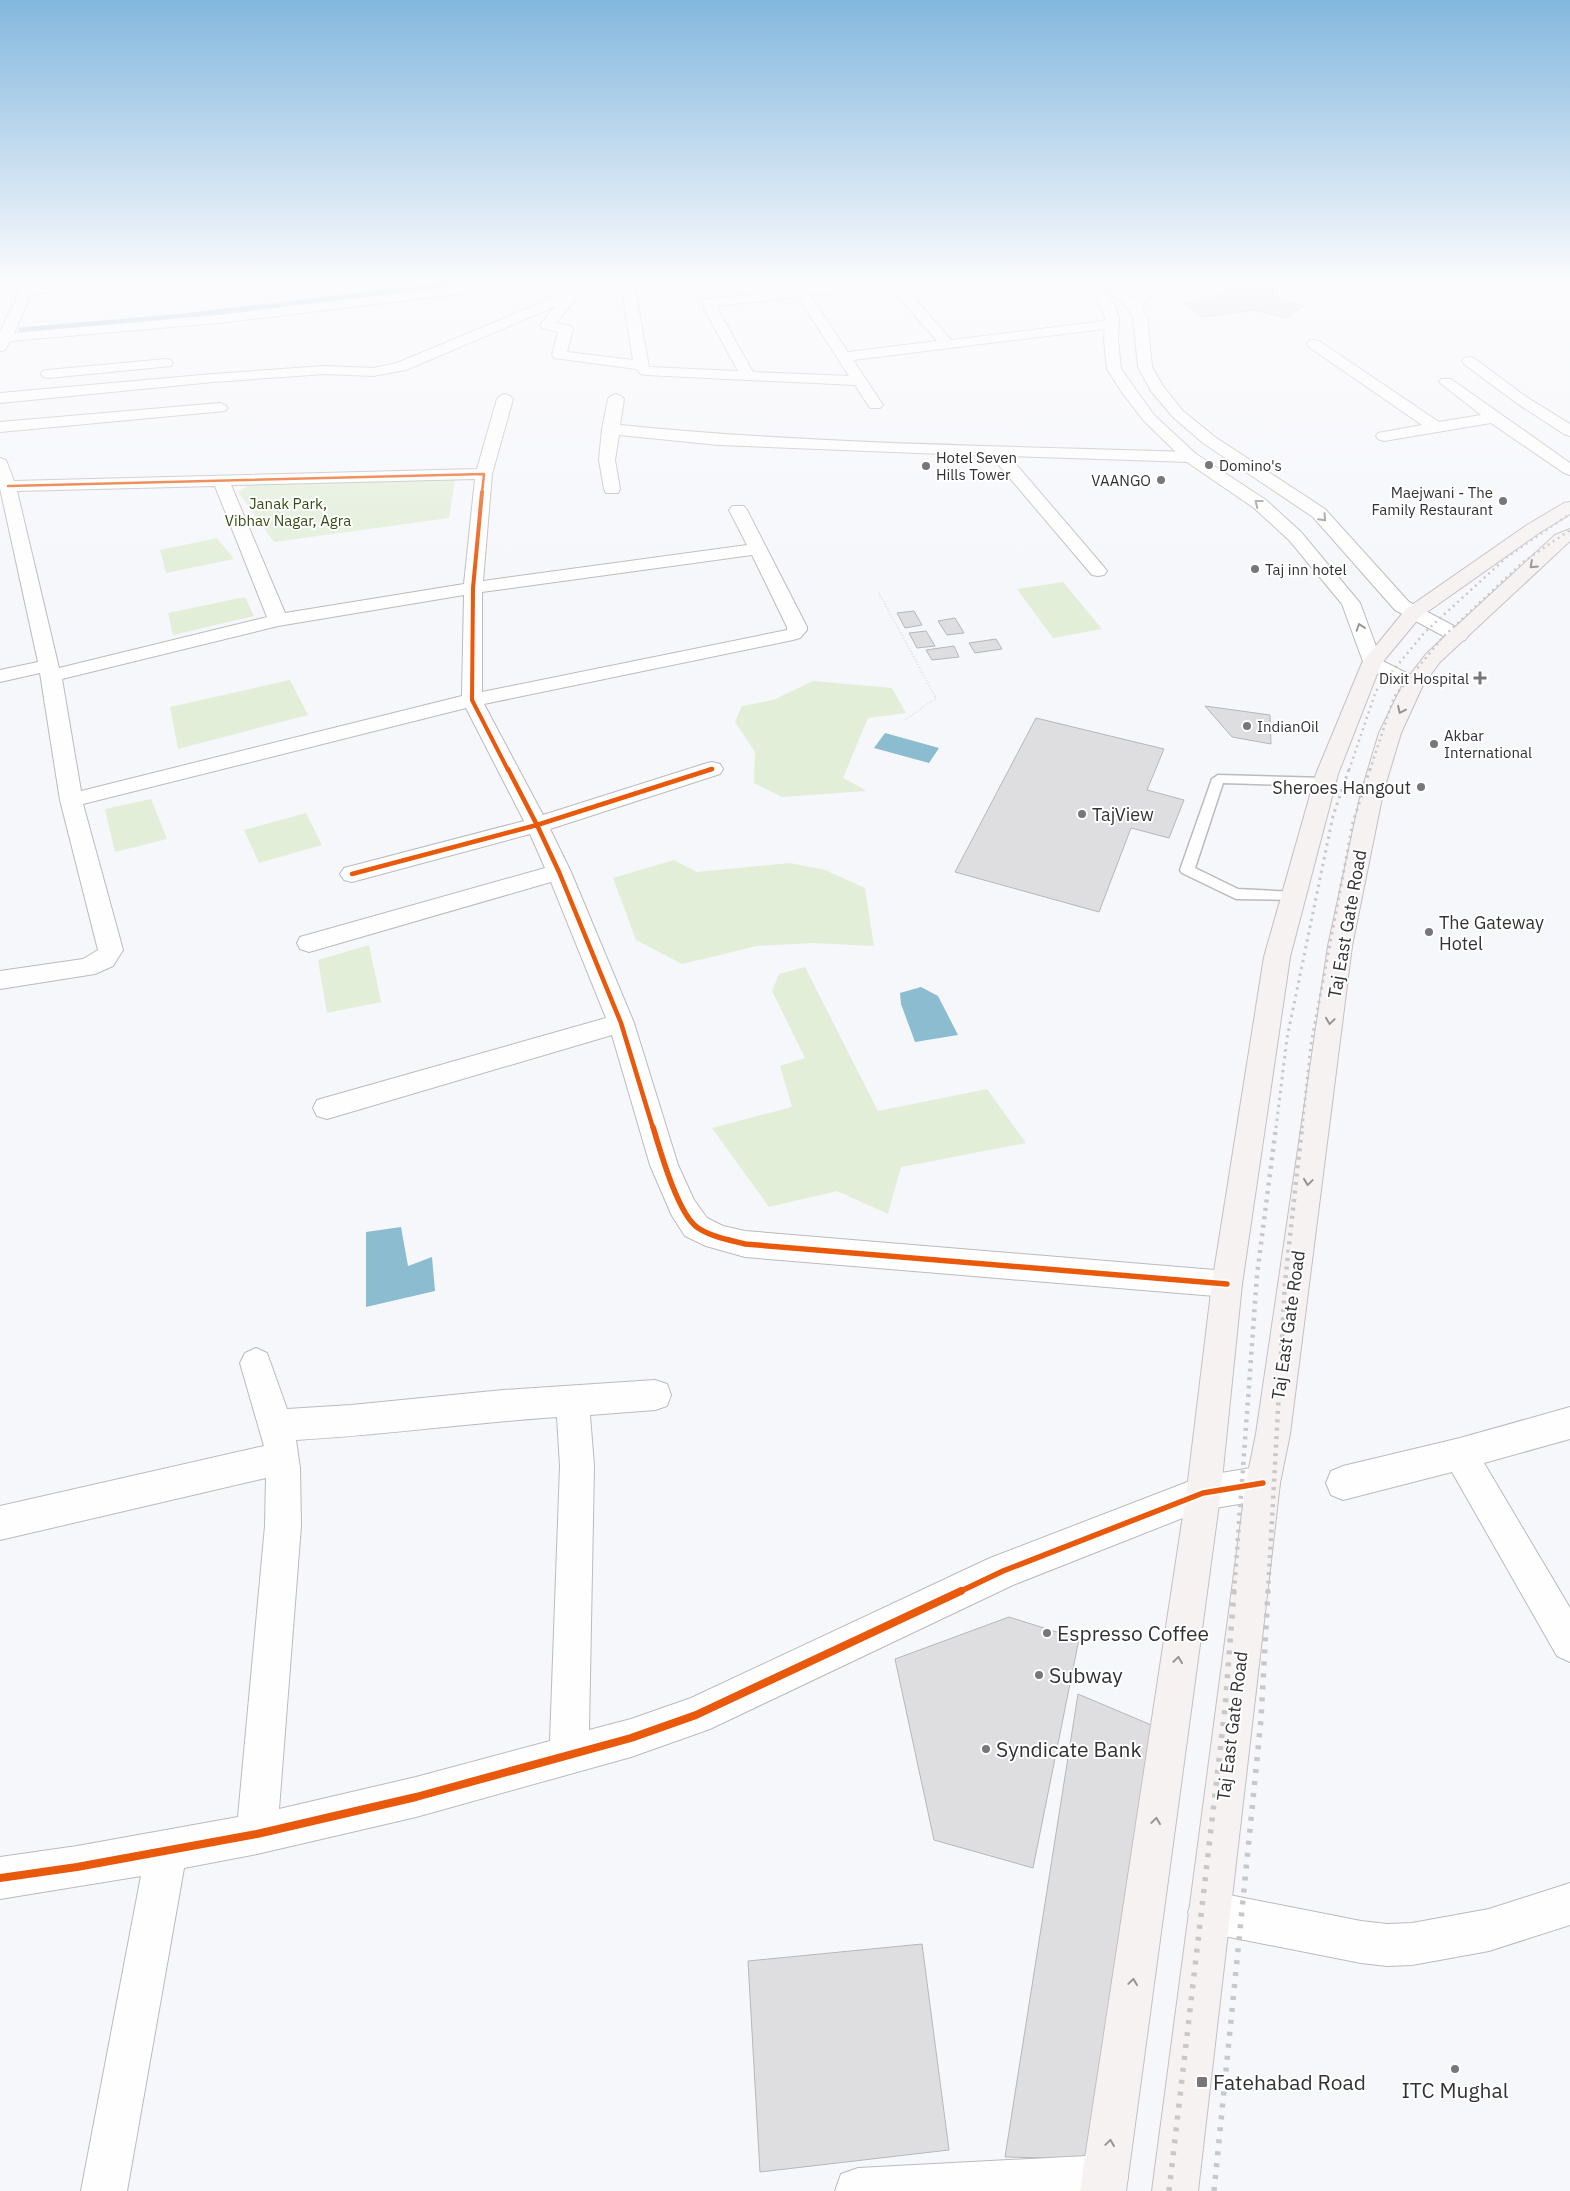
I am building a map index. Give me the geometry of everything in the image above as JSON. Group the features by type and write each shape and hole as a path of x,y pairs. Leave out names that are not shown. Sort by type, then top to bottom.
{"main road":[{"path":"1104,2184 1203,1493 1227,1284 1277,957 1326,782 1372,663 1413,613 1533,529 1570,507"},
{"name":"Taj East Gate Road","path":"1175,2191 1262,1483 1273,1434 1340,946 1372,793 1390,733 1413,684 1433,658 1561,539 1570,534"}],"street":[{"path":"0,398 189,380"},
{"path":"843,380 860,381 875,405"},
{"path":"1121,380 1149,418 1190,457 1260,504 1295,536 1351,603 1372,663 1413,684"},
{"path":"1152,380 1156,388 1178,414 1216,445 1313,508 1402,606 1458,636"},
{"path":"1367,380 1437,428"},
{"path":"1495,380 1570,431"},
{"path":"1446,382 1494,418 1570,470"},
{"path":"504,399 484,474 473,588 472,700 537,825 558,872 621,1022 664,1164 682,1207 696,1227 717,1237 745,1244 1227,1284"},
{"path":"612,489 607,460 610,428 616,399"},
{"path":"0,427 220,408"},
{"path":"1384,436 1494,418"},
{"path":"610,428 719,440 842,446 1190,457"},
{"path":"995,450 1098,571"},
{"path":"0,465 8,486 50,671 71,800 111,950 108,958 99,964 86,968 0,980"},
{"path":"8,486 484,474"},
{"path":"221,480 278,620"},
{"path":"71,800 472,700 793,634 797,630 797,626 738,510"},
{"path":"0,676 50,671 278,620 473,588 758,549"},
{"path":"352,874 537,825 712,769"},
{"path":"309,942 558,872"},
{"path":"327,1108 621,1022"},
{"path":"256,1363 279,1441 283,1526 257,1834"},
{"path":"0,1522 351,1421 434,1411 655,1395"},
{"path":"569,1754 577,1466 573,1401"},
{"path":"1343,1484 1460,1454 1570,1422"},
{"path":"1460,1454 1570,1643"},
{"path":"0,1878 257,1834 416,1797 631,1738 696,1715 1003,1571 1203,1493 1262,1483"},
{"path":"104,2191 166,1851"},
{"path":"1209,1912 1361,1942 1396,1944 1448,1939 1489,1930 1570,1904"},
{"path":"858,2191 1104,2184"}],"lane":[{"path":"1294,897 1236,894 1188,870 1218,779 1326,782"}],"path":[{"path":"879,593 936,698 905,720"}],"green space":[{"name":"Janak Park, Vibhav Nagar, Agra","path":"455,480 449,518 274,542 238,492 251,484"},
{"path":"217,538 234,559 166,573 160,550"},
{"path":"1063,582 1102,629 1053,638 1017,589"},
{"path":"245,597 254,616 173,635 168,613"},
{"path":"290,680 308,715 178,749 170,707"},
{"path":"813,681 892,688 906,713 868,718 843,778 867,791 782,797 754,783 755,752 735,722 742,706 773,700"},
{"path":"151,799 167,839 115,852 105,809"},
{"path":"306,813 322,845 259,863 244,830"},
{"path":"674,860 697,872 790,863 825,870 865,888 874,946 812,943 757,946 682,964 636,940 613,878"},
{"path":"369,945 381,1002 327,1013 318,960"},
{"path":"805,967 878,1111 987,1089 1026,1143 901,1167 888,1214 837,1191 769,1207 712,1128 792,1107 780,1066 805,1058 772,991 779,974"}],"water":[{"path":"885,733 939,748 929,763 874,748"},
{"path":"921,987 938,996 958,1035 915,1042 901,1004 900,993"},
{"path":"401,1227 408,1266 432,1257 435,1291 366,1307 366,1232"}],"building":[{"path":"914,611 922,625 905,628 897,613"},
{"path":"955,618 964,633 947,635 938,621"},
{"path":"926,631 935,646 917,648 909,633"},
{"path":"996,639 1002,649 975,653 969,643"},
{"path":"954,646 959,657 932,660 926,650"},
{"name":"IndianOil","path":"1205,706 1270,715 1271,744 1232,737"},
{"name":"TajView","path":"1036,718 1164,749 1147,790 1184,800 1169,838 1131,828 1099,912 955,872"},
{"name":"Syndicate Bank","path":"1009,1617 1079,1639 1033,1868 934,1840 895,1659"},
{"path":"1078,1694 1156,1727 1093,2159 1005,2157"},
{"path":"922,1944 949,2150 760,2172 748,1961"}],"railway":[{"path":"1349,770 1376,691 1425,632 1507,557 1570,514"},
{"path":"1370,770 1394,697 1442,638 1523,562 1570,530"},
{"path":"1276,1128 1287,1038 1333,816 1349,769"},
{"path":"1302,1128 1311,1044 1353,822 1370,769"},
{"path":"1234,1592 1257,1275 1276,1127"},
{"path":"1268,1592 1285,1282 1302,1127"},
{"path":"1169,2191 1225,1708 1234,1591"},
{"path":"1214,2191 1261,1719 1268,1591"}],"cycle path":[{"path":"8,486 484,474 473,588 472,700 537,825 352,874"},
{"path":"712,769 537,825 559,872 621,1023 664,1165 682,1207 696,1227 717,1237 745,1244 1227,1284"},
{"path":"0,1878 77,1867 257,1834 416,1797 631,1738 696,1715 1003,1571 1203,1493 1263,1483"}],"place":[{"name":"Domino's","path":"1209,465"},
{"name":"Hotel Seven Hills Tower","path":"926,466"},
{"name":"VAANGO","path":"1161,480"},
{"name":"Maejwani - The Family Restaurant","path":"1503,501"},
{"name":"Taj inn hotel","path":"1255,569"},
{"name":"Dixit Hospital","path":"1480,678"},
{"name":"IndianOil","path":"1247,726"},
{"name":"Akbar International","path":"1434,744"},
{"name":"Sheroes Hangout","path":"1421,787"},
{"name":"TajView","path":"1082,814"},
{"name":"The Gateway Hotel","path":"1429,932"},
{"name":"Espresso Coffee","path":"1047,1633"},
{"name":"Subway","path":"1039,1675"},
{"name":"Syndicate Bank","path":"986,1749"},
{"name":"ITC Mughal","path":"1455,2069"},
{"name":"Fatehabad Road","path":"1202,2082"}]}
